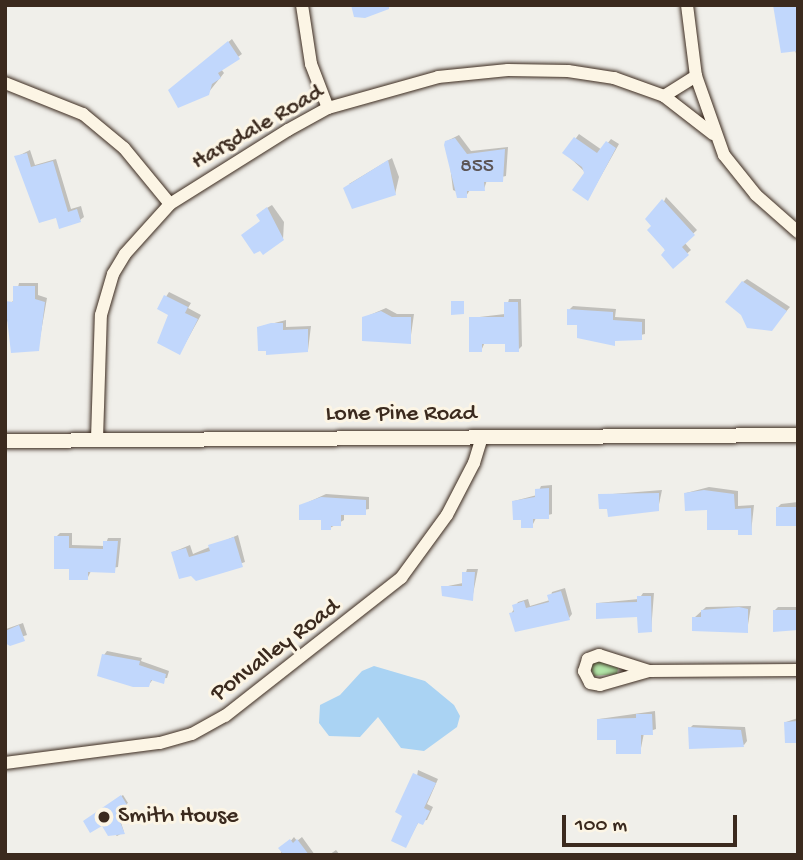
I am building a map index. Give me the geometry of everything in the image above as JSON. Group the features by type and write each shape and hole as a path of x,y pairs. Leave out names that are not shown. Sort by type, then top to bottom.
{"street":[{"path":"302,5 311,64 328,108"},
{"path":"687,5 696,76 714,135 724,155 756,195 798,232"},
{"name":"Harsdale Road","path":"97,439 98,352 104,301 125,254 170,204 328,108 438,77 508,70 596,75 664,96 714,135"},
{"path":"664,96 696,76"},
{"path":"5,83 83,114 124,148 170,204"},
{"name":"Lone Pine Road","path":"5,441 798,435"},
{"name":"Ponvalley Road","path":"5,763 160,743 204,729 225,716 401,578 447,515 474,463 482,437"},
{"path":"649,671 798,670"}],"green space":[{"path":"598,661 618,668 617,674 594,676 590,665"}],"water":[{"path":"374,666 425,681 454,705 460,716 457,727 424,751 401,748 378,717 360,737 329,736 319,723 320,705 340,695 362,671"}],"building":[{"path":"351,5 389,5 389,9 365,18 354,17"},
{"path":"773,5 796,5 798,51 781,53"},
{"path":"228,41 240,59 218,73 221,78 212,84 209,95 178,108 168,90"},
{"path":"574,137 597,153 606,141 616,148 588,201 572,190 584,173 582,167 562,153"},
{"path":"455,138 467,154 505,149 503,182 484,182 485,191 467,191 467,198 457,198 444,145 445,141"},
{"path":"27,153 31,167 53,161 68,212 77,209 81,222 59,229 56,218 39,223 14,156"},
{"path":"388,160 396,195 352,209 343,188"},
{"path":"662,199 695,235 682,247 689,255 673,269 661,255 665,250 647,230 651,226 645,219"},
{"path":"267,207 284,240 263,255 260,251 254,254 241,235 260,221 256,215"},
{"path":"742,281 787,311 772,331 747,328 741,315 725,302"},
{"path":"13,286 35,286 35,299 45,302 39,351 11,353 5,301 13,302"},
{"path":"164,295 188,307 185,313 198,319 180,355 157,343 168,315 157,309"},
{"path":"451,301 464,301 464,314 451,315"},
{"path":"504,302 518,302 519,352 505,352 505,344 482,344 482,352 469,352 469,317 504,317"},
{"path":"567,309 613,312 613,320 642,322 642,340 615,341 615,346 577,338 577,325 567,325"},
{"path":"381,311 392,317 411,317 411,344 362,341 362,317"},
{"path":"283,323 283,330 308,329 308,352 266,355 266,351 258,351 257,327"},
{"path":"549,488 549,519 533,519 533,528 521,528 521,520 513,520 512,501 535,497 535,489"},
{"path":"704,490 734,494 735,509 751,508 752,535 738,535 738,530 707,530 707,510 685,511 684,493"},
{"path":"659,493 659,511 608,517 607,509 599,509 598,494"},
{"path":"321,497 366,500 366,515 341,515 341,526 331,526 331,530 321,530 321,520 299,520 299,505"},
{"path":"776,507 798,507 798,526 776,526"},
{"path":"54,536 69,536 69,548 103,549 103,541 118,541 115,573 88,572 88,580 69,580 69,569 54,569"},
{"path":"234,537 243,567 196,581 191,576 179,579 171,552 186,548 189,557 210,551 208,545"},
{"path":"462,572 475,572 473,601 442,596 441,586 462,586"},
{"path":"561,591 570,620 515,632 509,613 514,612 512,605 524,601 526,608 549,602 547,595"},
{"path":"637,596 651,596 652,632 638,633 637,617 596,619 596,603 637,602"},
{"path":"739,607 748,609 748,633 692,631 692,617 701,617 701,610"},
{"path":"773,610 798,610 798,630 773,632"},
{"path":"19,625 25,641 10,646 5,643 5,631"},
{"path":"102,654 140,661 139,665 166,674 164,684 151,680 149,687 133,687 97,676"},
{"path":"636,714 652,714 653,735 641,735 641,754 616,754 616,740 597,740 597,719 636,718"},
{"path":"798,721 798,743 785,743 784,722"},
{"path":"688,727 741,730 744,747 689,749"},
{"path":"413,773 436,783 424,808 430,811 423,825 418,823 406,848 391,841 402,816 395,812"},
{"name":"Smith House","path":"121,795 127,805 116,812 125,834 108,836 102,826 90,833 83,821"},
{"path":"290,839 293,843 297,839 309,855 284,855 278,848"}],"place":[{"name":"Smith House","path":"104,817"}]}
